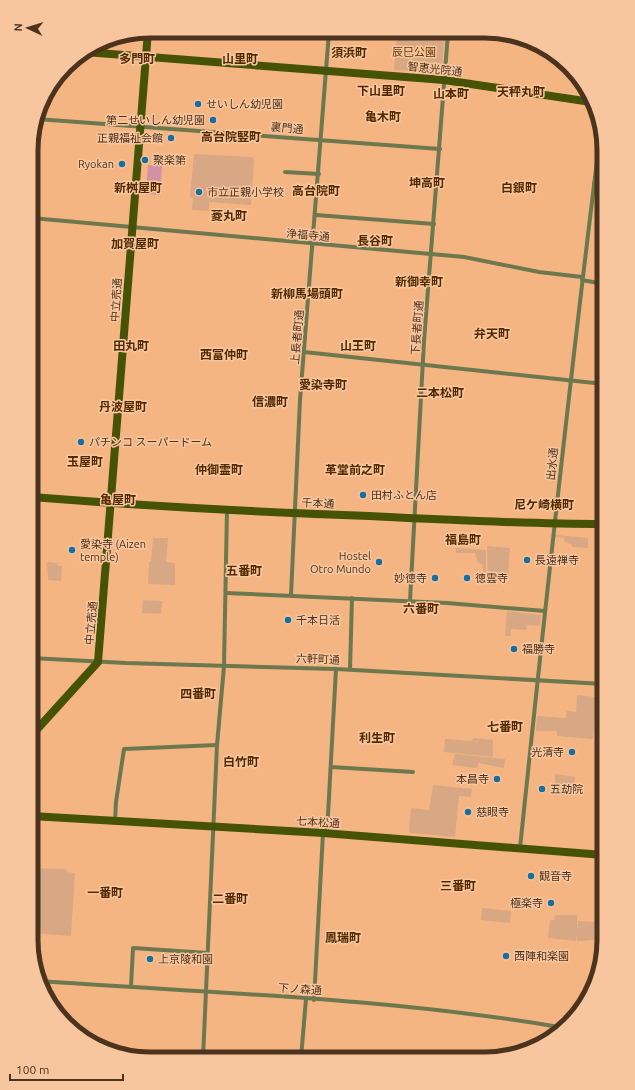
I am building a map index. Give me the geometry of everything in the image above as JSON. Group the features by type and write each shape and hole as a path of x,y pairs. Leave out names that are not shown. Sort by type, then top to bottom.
{"street":[{"name":"中立売通","path":"98,662 147,38"},
{"name":"上長者町通","path":"291,595 294,513 304,352 314,244 328,38"},
{"name":"下長者町通","path":"410,601 423,365 448,38"},
{"name":"智恵光院通","path":"94,53 444,80 586,101"},
{"name":"裏門通","path":"42,119 440,149"},
{"name":"出水通","path":"520,848 554,524 597,156"},
{"path":"285,172 319,174"},
{"path":"316,214 434,224"},
{"name":"浄福寺通","path":"38,219 464,257 597,282"},
{"path":"304,352 597,383"},
{"name":"千本通","path":"38,498 111,504 294,513 554,524 597,524"},
{"path":"203,1052 217,745 224,666 227,509"},
{"path":"226,593 410,601 545,611"},
{"path":"350,670 352,598"},
{"name":"六軒町通","path":"38,658 98,662 336,669 597,684"},
{"path":"38,728 98,662"},
{"path":"314,1000 331,767 336,669"},
{"path":"115,821 116,802 124,749 217,745"},
{"path":"331,767 413,772"},
{"name":"七本松通","path":"38,816 325,834 597,854"},
{"path":"131,986 133,948 208,953"},
{"name":"下ノ森通","path":"46,981 206,990 388,1005 556,1026"},
{"path":"302,1052 306,999"}],"green space":[{"name":"辰巳公園","path":"397,38 444,39 442,70 439,72 394,70"},
{"path":"194,154 252,157 254,160 251,205 209,202 209,211 192,210 193,198 190,197"},
{"path":"555,535 588,538 588,548 572,547 572,545 564,541 564,538 555,537"},
{"path":"153,538 168,538 166,562 175,563 175,585 148,584 149,562 151,562"},
{"path":"487,546 510,548 508,579 504,578 504,582 488,581"},
{"path":"456,548 486,550 486,572 484,572 482,564 478,563 475,553 456,553"},
{"path":"47,562 57,563 58,566 62,566 61,581 48,580"},
{"path":"143,600 162,601 161,614 142,613"},
{"path":"507,611 541,615 540,626 527,625 526,630 511,629 511,636 505,636"},
{"path":"577,695 595,697 597,700 597,715 595,715 593,739 557,736 557,731 536,731 537,716 566,718 567,711 576,712"},
{"path":"474,738 493,740 493,757 444,752 445,739 471,741"},
{"path":"455,754 505,759 504,768 478,763 478,767 475,768 452,765"},
{"path":"555,774 575,777 573,796 557,794 558,784 555,784"},
{"path":"433,785 472,789 471,797 459,796 455,837 411,833 409,831 411,808 429,810"},
{"path":"38,868 66,869 67,872 75,873 71,936 38,934"},
{"path":"482,908 511,911 510,923 481,920"},
{"path":"555,915 577,915 577,931 578,921 595,922 597,918 597,940 577,941 577,934 576,941 548,938 550,920 554,920"}],"shaded area":[{"path":"148,165 162,166 160,195 146,194"}],"place":[{"name":"せいしん幼児園","path":"198,104"},
{"name":"第二せいしん幼児園","path":"213,120"},
{"name":"正親福祉会館","path":"171,138"},
{"name":"聚楽第","path":"145,160"},
{"name":"Ryokan","path":"122,164"},
{"name":"市立正親小学校","path":"199,192"},
{"name":"パチンコ スーパードーム","path":"81,442"},
{"name":"田村ふとん店","path":"363,495"},
{"name":"愛染寺 (Aizen temple)","path":"72,550"},
{"name":"長遠禅寺","path":"527,560"},
{"name":"Hostel Otro Mundo","path":"379,562"},
{"name":"妙徳寺","path":"435,578"},
{"name":"徳雲寺","path":"467,578"},
{"name":"千本日活","path":"288,620"},
{"name":"福勝寺","path":"514,649"},
{"name":"光清寺","path":"572,752"},
{"name":"本昌寺","path":"497,779"},
{"name":"五劫院","path":"542,789"},
{"name":"慈眼寺","path":"468,812"},
{"name":"観音寺","path":"531,876"},
{"name":"極楽寺","path":"551,903"},
{"name":"西陣和楽園","path":"506,956"},
{"name":"上京陵和園","path":"150,959"}],"district":[{"name":"須浜町","path":"349,53"},
{"name":"多門町","path":"137,59"},
{"name":"山里町","path":"240,59"},
{"name":"下山里町","path":"381,91"},
{"name":"天秤丸町","path":"521,92"},
{"name":"山本町","path":"451,94"},
{"name":"亀木町","path":"383,117"},
{"name":"高台院竪町","path":"231,137"},
{"name":"坤高町","path":"427,183"},
{"name":"新桝屋町","path":"138,188"},
{"name":"白銀町","path":"519,188"},
{"name":"高台院町","path":"316,191"},
{"name":"菱丸町","path":"229,216"},
{"name":"長谷町","path":"375,241"},
{"name":"加賀屋町","path":"135,244"},
{"name":"新御幸町","path":"419,282"},
{"name":"新柳馬場頭町","path":"307,294"},
{"name":"弁天町","path":"492,334"},
{"name":"田丸町","path":"131,346"},
{"name":"山王町","path":"358,346"},
{"name":"西富仲町","path":"224,355"},
{"name":"愛染寺町","path":"323,385"},
{"name":"二本松町","path":"440,393"},
{"name":"信濃町","path":"270,402"},
{"name":"丹波屋町","path":"123,407"},
{"name":"玉屋町","path":"85,462"},
{"name":"仲御霊町","path":"219,470"},
{"name":"革堂前之町","path":"355,470"},
{"name":"亀屋町","path":"118,500"},
{"name":"尼ケ崎横町","path":"544,505"},
{"name":"福島町","path":"463,540"},
{"name":"五番町","path":"244,571"},
{"name":"六番町","path":"421,609"},
{"name":"四番町","path":"198,694"},
{"name":"七番町","path":"505,727"},
{"name":"利生町","path":"377,738"},
{"name":"白竹町","path":"241,762"},
{"name":"三番町","path":"458,886"},
{"name":"一番町","path":"105,893"},
{"name":"二番町","path":"230,899"},
{"name":"鳳瑞町","path":"343,938"}]}
